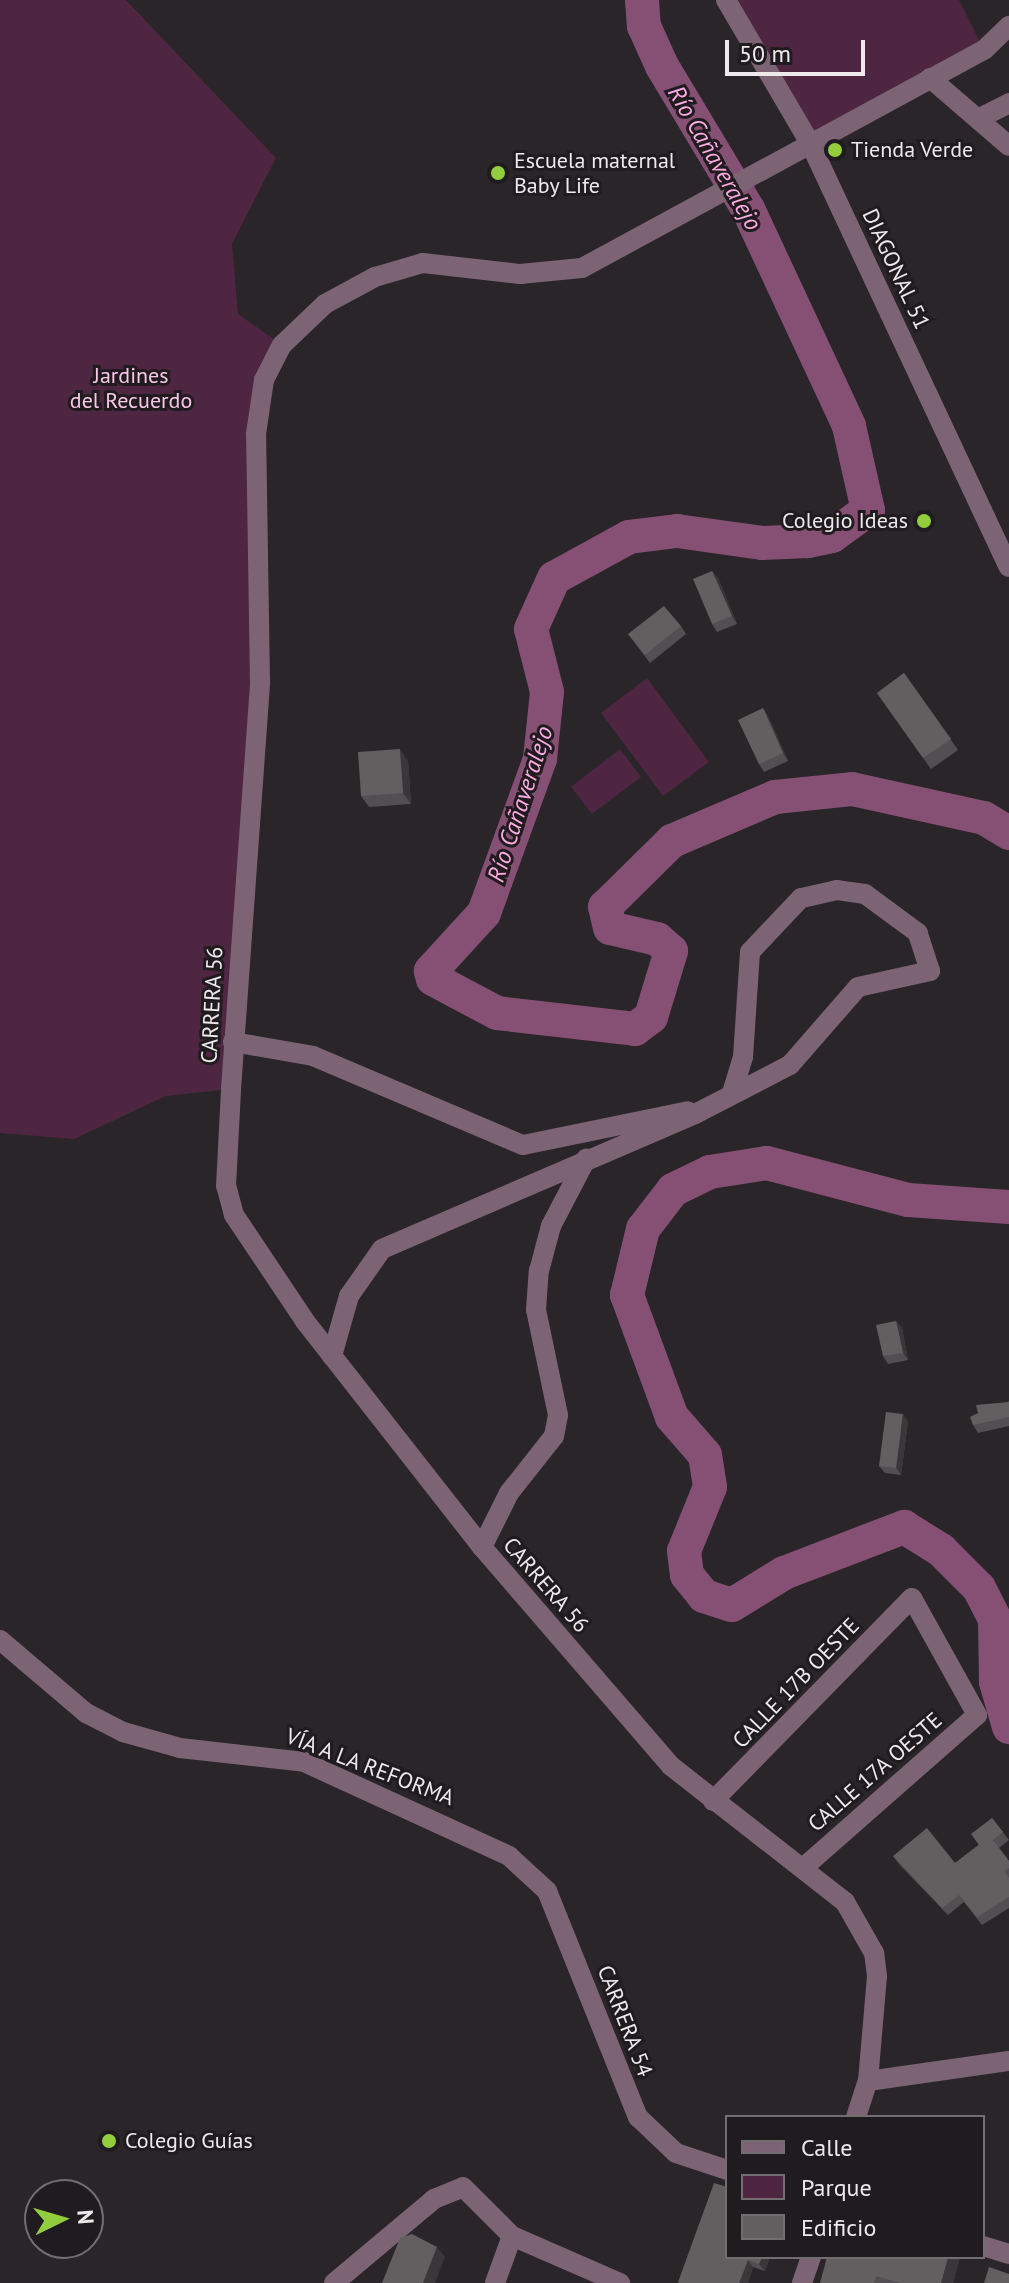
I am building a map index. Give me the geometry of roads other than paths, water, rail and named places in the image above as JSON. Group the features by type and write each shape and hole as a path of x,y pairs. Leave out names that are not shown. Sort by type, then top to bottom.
{"street":[{"name":"DIAGONAL 51","path":"726,0 810,143 1009,567"},
{"name":"CARRERA 56","path":"857,2115 868,2081 877,2012 874,1953 845,1902 805,1866 713,1801 671,1766 482,1547 332,1356 234,1215 226,1186 233,1042 260,682 256,434 264,380 282,345 325,304 375,277 423,263 520,274 582,268 707,203 930,78 1009,26"},
{"path":"930,78 1009,146"},
{"path":"978,119 1009,103"},
{"path":"332,1356 349,1296 382,1249 695,1114 732,1092 790,1065 858,987 930,971 918,933 865,894 837,890 801,898 750,952 743,1057 732,1092"},
{"path":"233,1042 327,1061 469,1128 523,1145 661,1113 695,1114"},
{"path":"482,1547 509,1493 554,1436 558,1415 536,1310 539,1271 551,1226 586,1159"},
{"name":"CALLE 17B OESTE","path":"713,1801 912,1598"},
{"name":"CALLE 17A OESTE","path":"805,1866 977,1715 912,1598"},
{"name":"VÍA A LA REFORMA","path":"0,1640 86,1713 123,1732 180,1748 304,1762 509,1856"},
{"name":"CARRERA 54","path":"509,1856 547,1891 638,2117 676,2153 725,2169"},
{"path":"868,2081 1009,2061"},
{"path":"334,2283 450,2188 463,2187 512,2236 620,2283"},
{"path":"495,2283 512,2236"},
{"path":"985,2247 1009,2254"},
{"path":"802,2283 810,2259"}],"waterway":[{"path":"642,0 644,26 662,66 748,209 849,426 868,510 832,536 808,541 762,543 677,531 629,537 554,578 531,629 547,692 540,759 484,913 431,971 433,979 497,1013 635,1029 651,1017 671,951 657,939 610,928 605,907 672,841 775,797 852,789 984,818 1009,833"},
{"name":"Río Cañaveralejo","path":"1009,1207 908,1200 767,1163 710,1172 673,1190 643,1229 627,1295 672,1417 705,1455 710,1487 684,1551 687,1575 704,1596 732,1605 784,1573 904,1527 941,1550 979,1588 995,1620 996,1682 1009,1727"}],"place":[{"name":"Tienda Verde","path":"835,150"},
{"name":"Escuela maternal Baby Life","path":"498,173"},
{"name":"Colegio Ideas","path":"924,521"},
{"name":"Colegio Guías","path":"109,2141"}],"park label":[{"name":"Jardines del Recuerdo","path":"131,388"}]}
